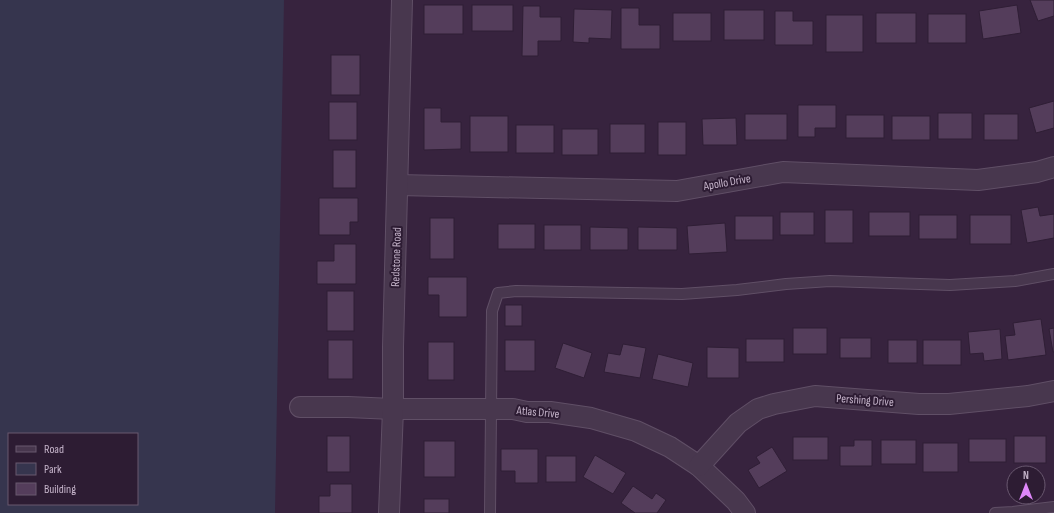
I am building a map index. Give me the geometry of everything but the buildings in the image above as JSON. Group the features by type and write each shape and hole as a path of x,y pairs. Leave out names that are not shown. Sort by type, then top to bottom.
{"street":[{"name":"Redstone Road","path":"389,513 393,409 393,347 402,0"},
{"name":"Apollo Drive","path":"398,185 677,191 783,172 978,180 1037,172 1054,167"},
{"name":"Pershing Drive","path":"699,466 738,423 758,409 774,404 815,396 919,404 949,404 1028,396 1054,391"},
{"name":"Atlas Drive","path":"300,407 514,409 527,412 550,412 590,418 636,431 670,447 699,466 736,501 746,513"}],"lane":[{"path":"490,513 492,311 498,293 516,291 682,294 830,281 950,285 1015,281 1054,274"},
{"path":"995,513 1054,507"}],"green space":[{"path":"0,0 284,0 275,513 0,513"}]}
